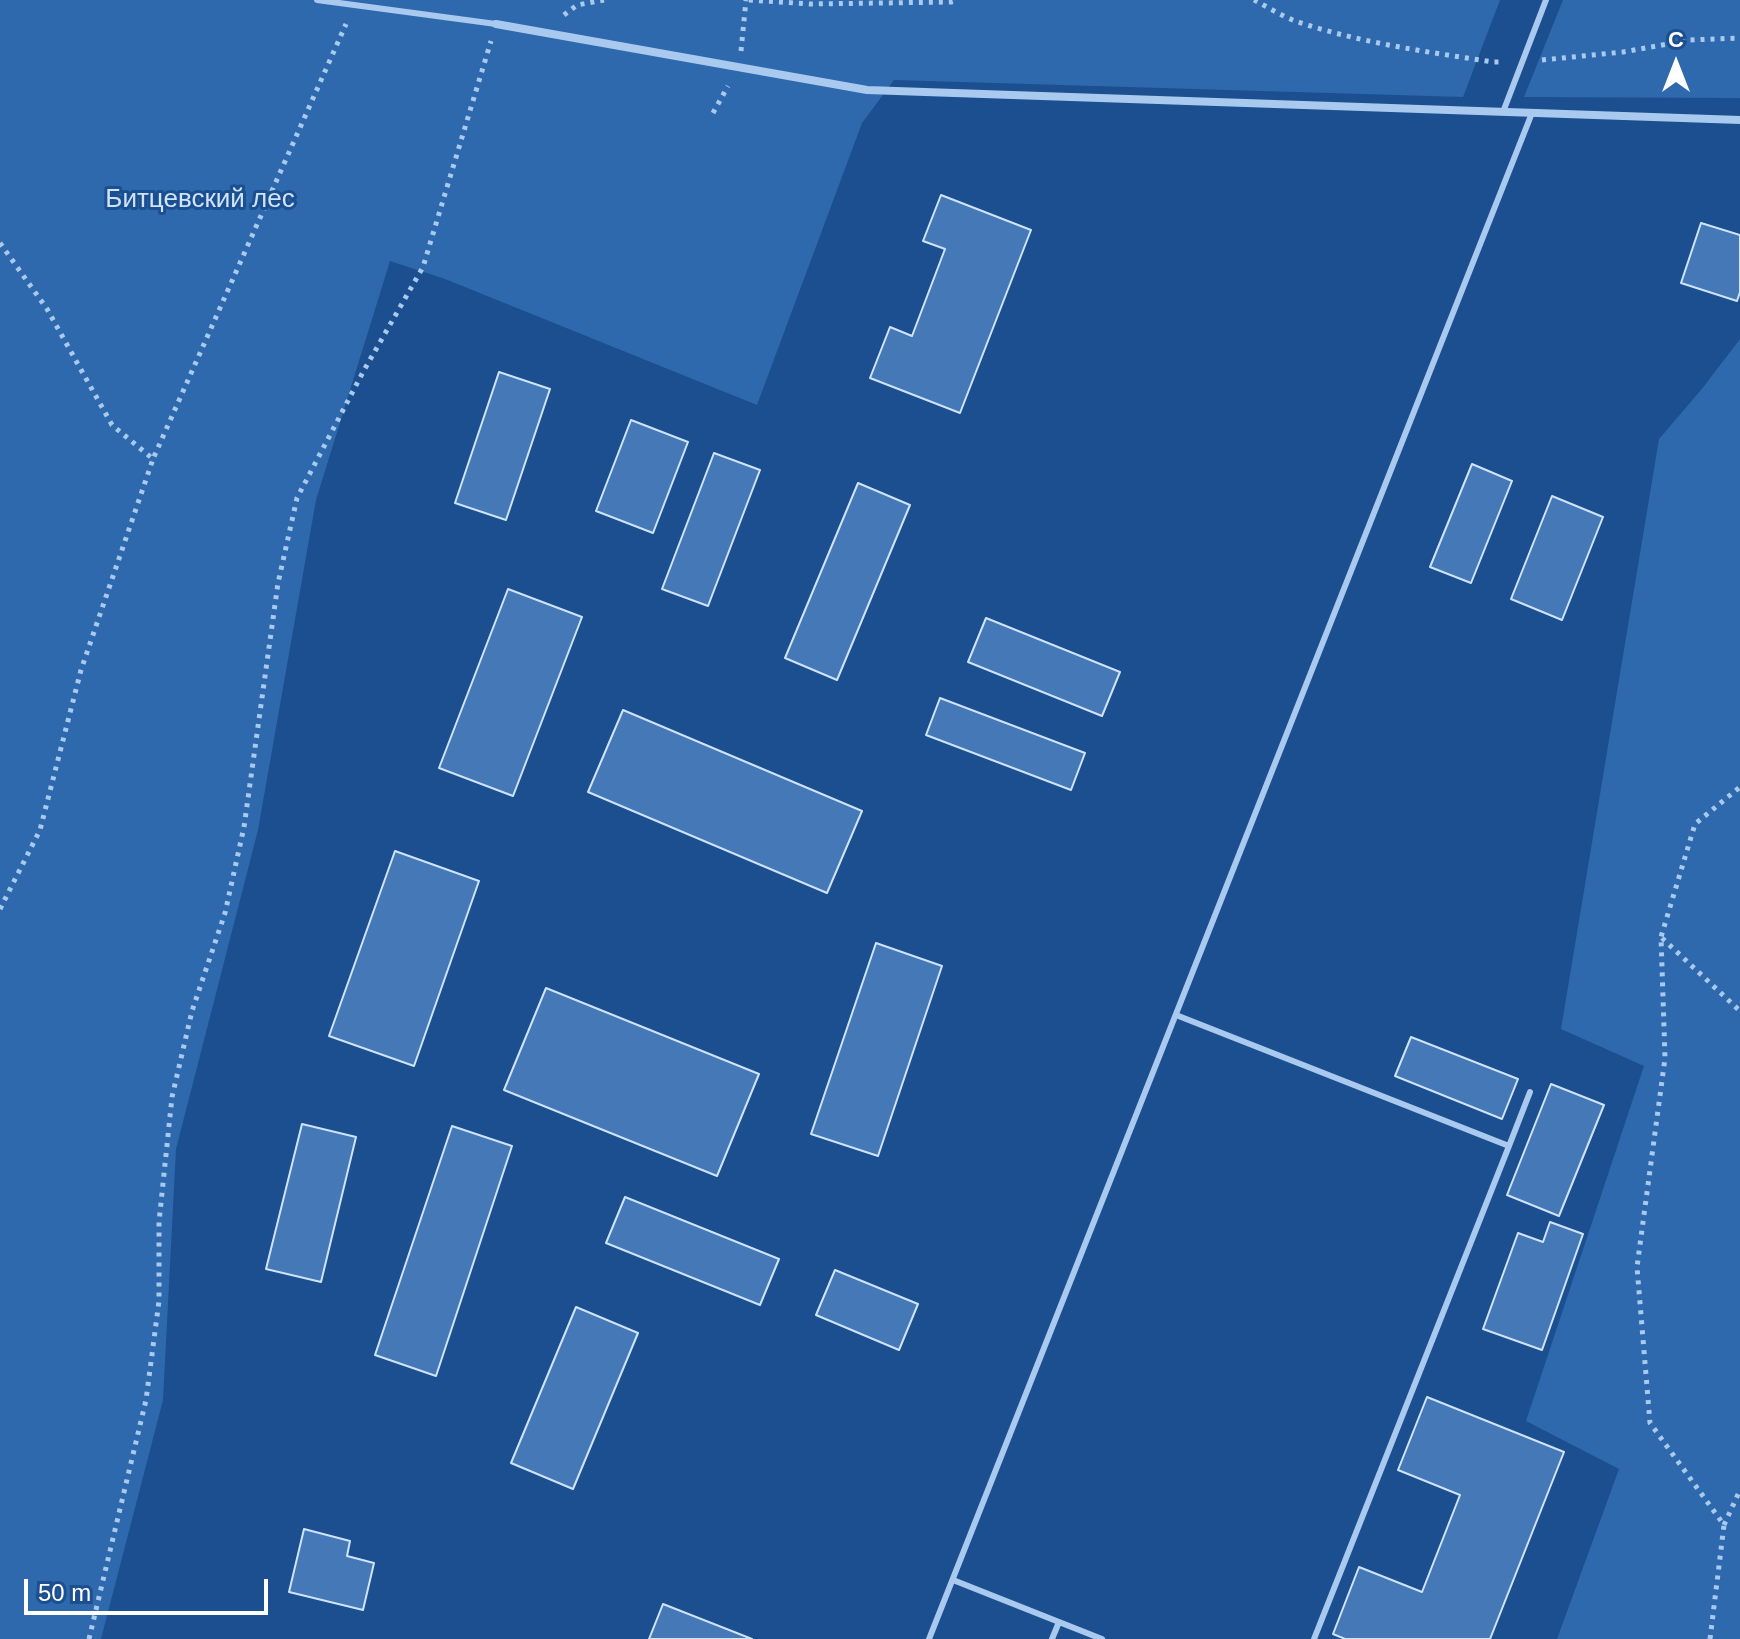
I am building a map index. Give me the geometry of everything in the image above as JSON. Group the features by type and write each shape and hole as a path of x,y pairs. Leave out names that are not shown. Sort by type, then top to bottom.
{"street":[{"path":"496,24 867,90 1740,120"}],"lane":[{"path":"317,0 496,24"},
{"path":"1503,112 1546,0"},
{"path":"929,1639 1532,113"},
{"path":"1176,1015 1509,1146"},
{"path":"1314,1639 1530,1092"},
{"path":"953,1580 1102,1639"},
{"path":"1052,1639 1059,1622"}],"path":[{"path":"540,32 577,5 604,0"},
{"path":"749,0 810,4 958,0"},
{"path":"1254,0 1296,22 1354,37 1480,60 1522,62 1623,52 1690,40 1740,38"},
{"path":"0,909 40,830 81,670 153,459 354,5"},
{"path":"89,1639 146,1400 159,1301 159,1222 172,1097 192,1011 225,913 244,827 278,583 297,498 423,267 496,24"},
{"path":"0,243 47,309 112,425 153,459"},
{"path":"1724,1525 1650,1423 1637,1267 1665,1058 1661,937 1695,824 1740,787"},
{"path":"1661,937 1740,1011"},
{"path":"1710,1639 1724,1525 1740,1490"}],"green space":[{"name":"Битцевский лес","path":"0,0 1500,0 1463,97 894,80 862,123 757,405 445,279 390,261 316,500 258,830 176,1149 163,1400 101,1639 0,1639"},
{"path":"1563,0 1740,0 1740,98 1524,97"},
{"path":"1740,339 1740,1639 1557,1639 1619,1469 1526,1421 1644,1066 1561,1029 1659,439"}],"building":[{"path":"941,195 1031,230 960,413 870,378 890,327 912,336 945,249 923,241"},
{"path":"1701,223 1740,235 1740,292 1737,301 1681,283"},
{"path":"499,372 550,389 506,520 455,503"},
{"path":"631,420 688,442 653,533 596,511"},
{"path":"714,453 760,470 708,606 662,589"},
{"path":"1472,464 1512,481 1471,583 1430,567"},
{"path":"858,483 910,505 837,680 785,658"},
{"path":"1552,496 1603,517 1562,620 1511,599"},
{"path":"508,589 582,617 513,796 439,768"},
{"path":"986,618 1120,672 1102,716 968,662"},
{"path":"940,698 1085,753 1071,790 926,735"},
{"path":"623,710 862,811 827,893 588,792"},
{"path":"395,851 479,881 414,1066 329,1036"},
{"path":"876,943 942,966 878,1156 811,1134"},
{"path":"546,988 759,1074 717,1176 504,1090"},
{"path":"1411,1037 1518,1079 1502,1119 1395,1076"},
{"path":"1551,1084 1604,1105 1559,1216 1507,1195"},
{"path":"302,1124 356,1137 321,1282 266,1269"},
{"path":"452,1126 512,1146 436,1376 375,1355"},
{"path":"625,1197 779,1259 760,1305 606,1243"},
{"path":"1550,1222 1583,1234 1542,1350 1483,1329 1518,1233 1543,1242"},
{"path":"835,1270 918,1304 899,1350 816,1315"},
{"path":"576,1307 638,1333 573,1489 511,1463"},
{"path":"1427,1397 1564,1452 1490,1639 1345,1639 1333,1634 1359,1567 1422,1592 1460,1495 1398,1470"},
{"path":"304,1529 350,1541 347,1556 374,1563 363,1610 289,1592"},
{"path":"663,1604 752,1639 649,1639"}]}
